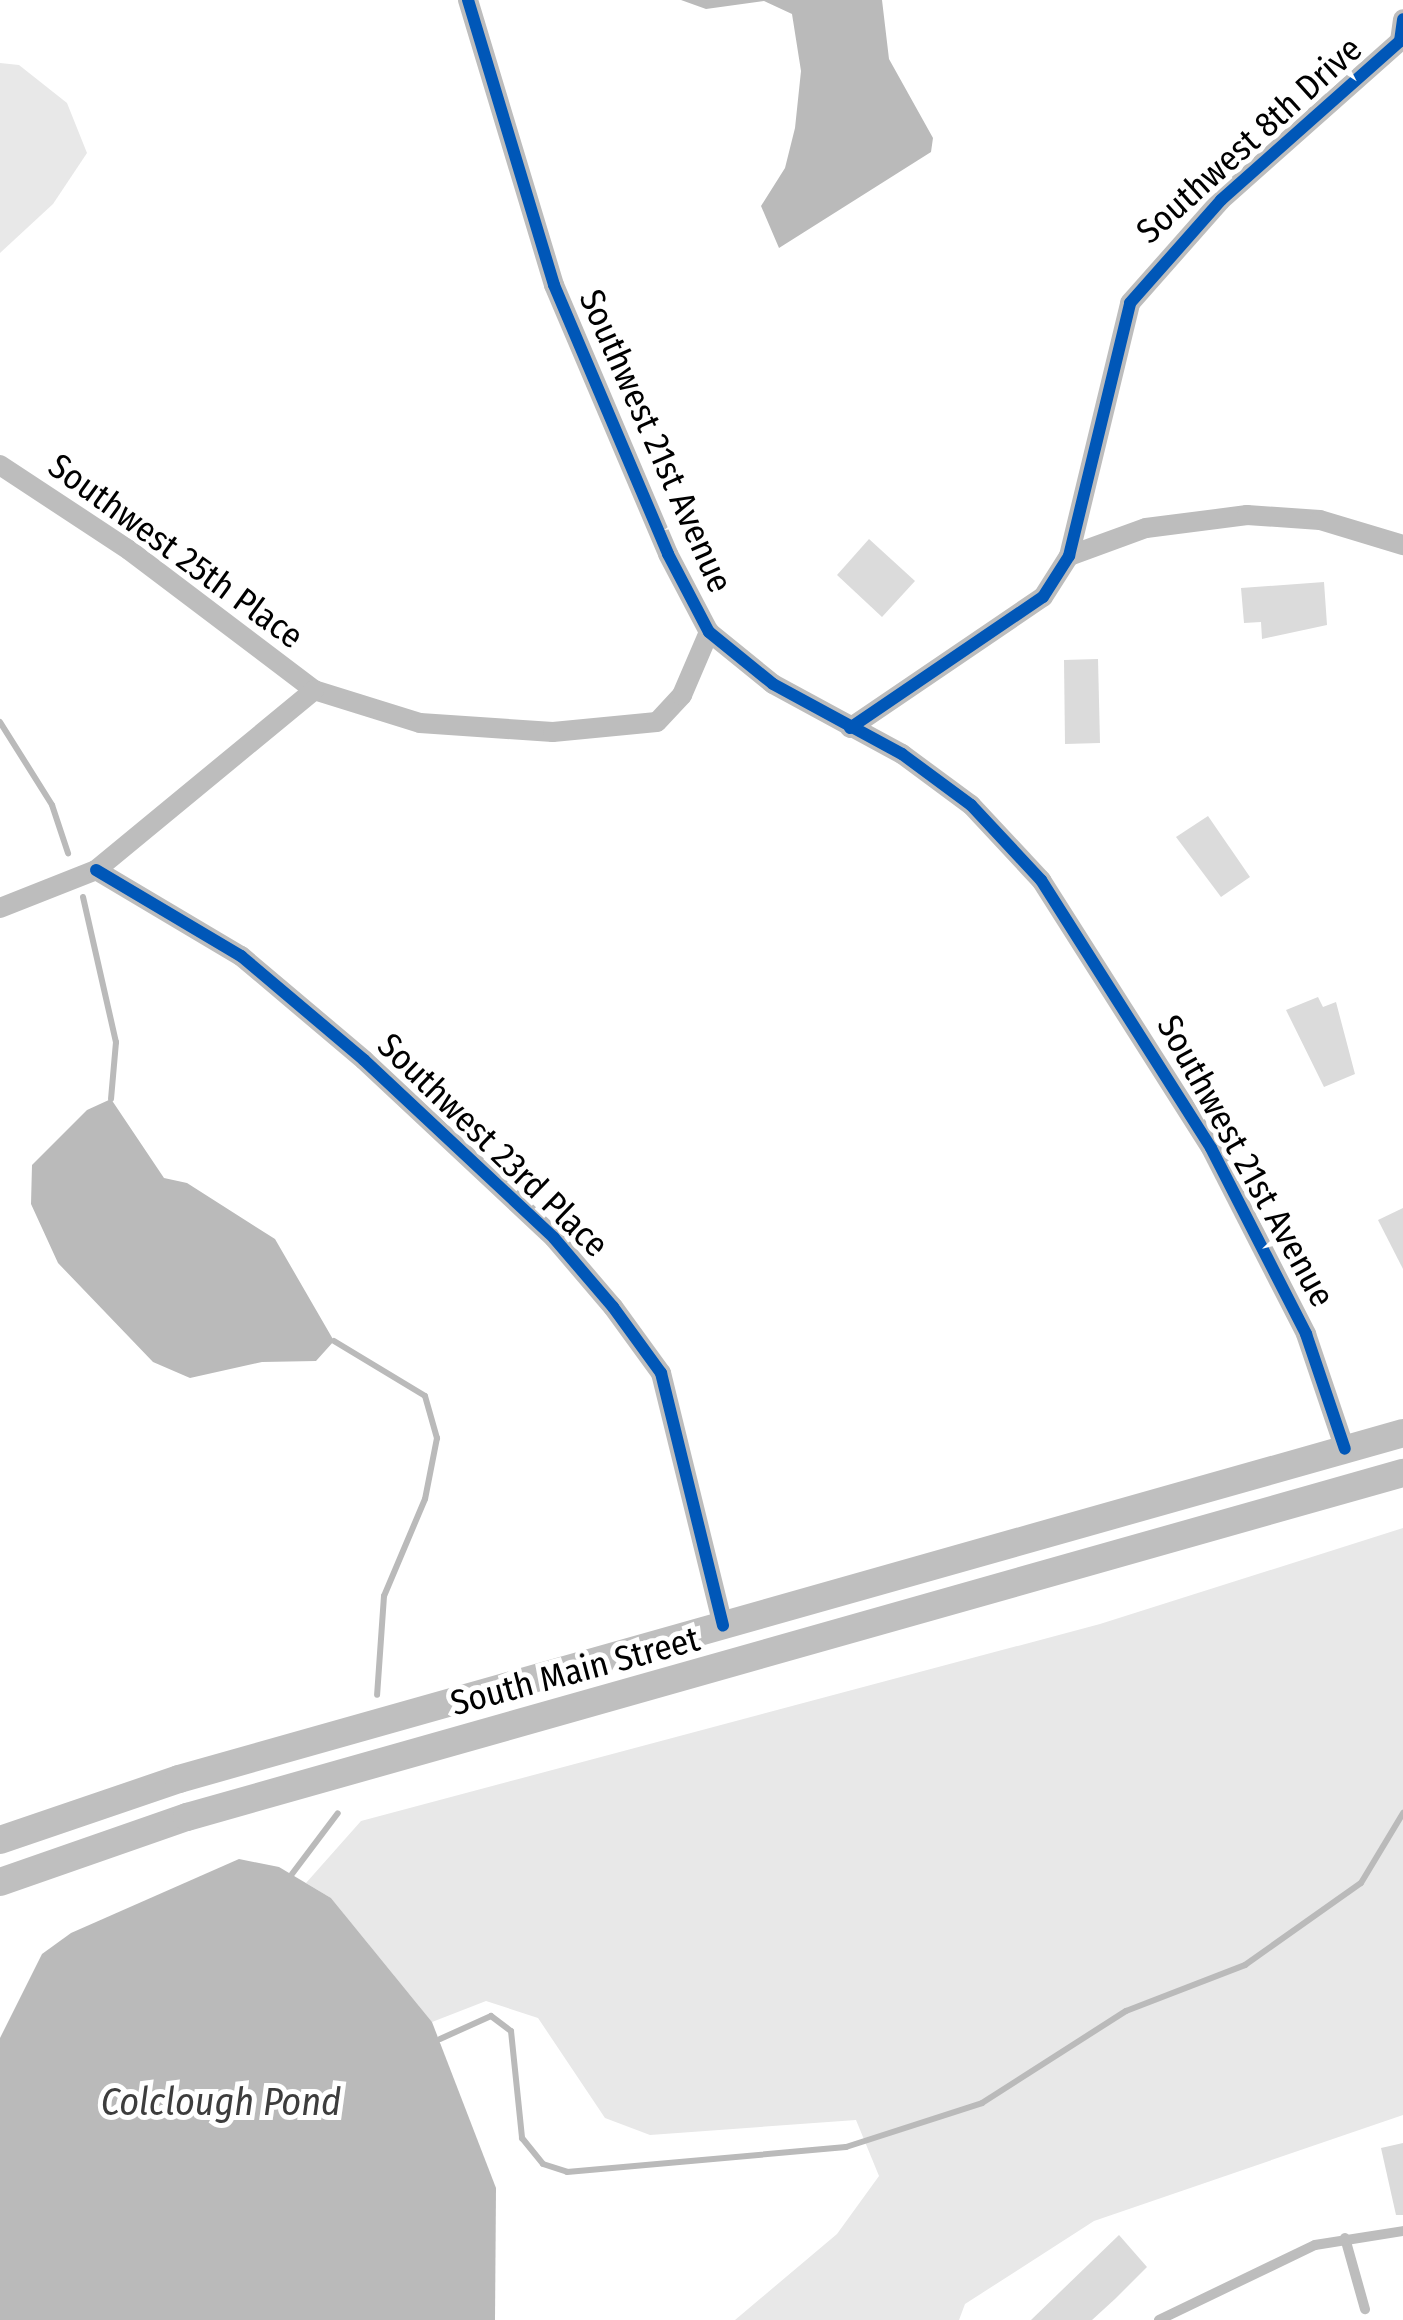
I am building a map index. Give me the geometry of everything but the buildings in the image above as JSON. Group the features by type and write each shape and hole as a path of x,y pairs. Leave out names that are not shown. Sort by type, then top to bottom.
{"main road":[{"name":"South Main Street","path":"0,1840 179,1779 1403,1433"},
{"path":"1346,1449 1352,1488"},
{"name":"South Main Street","path":"0,1882 187,1817 732,1666 1403,1473"},
{"path":"723,1626 732,1666"}],"street":[{"name":"Southwest 21st Avenue","path":"468,0 554,285 668,554 710,632 773,684 972,805 1062,911 1211,1148 1306,1334 1346,1449"},
{"name":"Southwest 8th Drive","path":"850,728 1043,598 1069,556 1130,303 1221,200 1400,42 1403,19"},
{"name":"Southwest 25th Place","path":"0,466 129,550 314,690"},
{"path":"1069,556 1146,528 1248,515 1320,520 1403,545"},
{"path":"0,908 96,870 314,690 420,723 626,730 657,722 682,695 710,632"},
{"name":"Southwest 23rd Place","path":"96,870 240,956 296,1002 554,1238 613,1306 661,1373 723,1626"}],"lane":[{"path":"1159,2320 1210,2290 1345,2238 1403,2231"},
{"path":"1345,2238 1365,2309"}],"shaded area":[{"path":"0,63 19,65 67,103 87,153 53,204 0,253"},
{"path":"1403,1528 1403,2115 1094,2221 965,2304 959,2320 735,2320 837,2234 879,2176 856,2120 650,2135 605,2118 538,2018 486,2001 432,2022 331,1898 306,1883 361,1821 1100,1624"}],"water":[{"path":"681,0 882,0 889,59 933,138 931,152 779,248 761,206 785,168 795,128 801,71 792,14 764,1 706,9"},
{"path":"111,1099 164,1178 187,1183 275,1239 334,1341 316,1361 262,1362 190,1378 153,1362 58,1263 31,1204 32,1165 87,1110"},
{"name":"Colclough Pond","path":"239,1859 279,1867 331,1898 432,2022 496,2188 495,2320 0,2320 0,2038 42,1954 71,1933"}],"waterway":[{"path":"0,722 52,805 68,853"},
{"path":"83,897 116,1042 111,1099"},
{"path":"334,1341 425,1396 437,1438 425,1499 384,1596 377,1695"},
{"path":"292,1874 338,1813"},
{"path":"440,2039 491,2016 511,2031 522,2138 543,2164 567,2172 846,2147 982,2103 1126,2011 1245,1965 1361,1883 1403,1813"}],"cycle path":[{"path":"468,0 554,285 668,554 709,632 773,684 902,754 971,805 1041,880 1211,1148 1306,1334 1345,1449"},
{"path":"850,728 1043,597 1069,556 1130,303 1221,200 1400,41 1403,19"},
{"path":"96,870 241,956 364,1060 554,1238 613,1307 661,1373 723,1626"}]}
